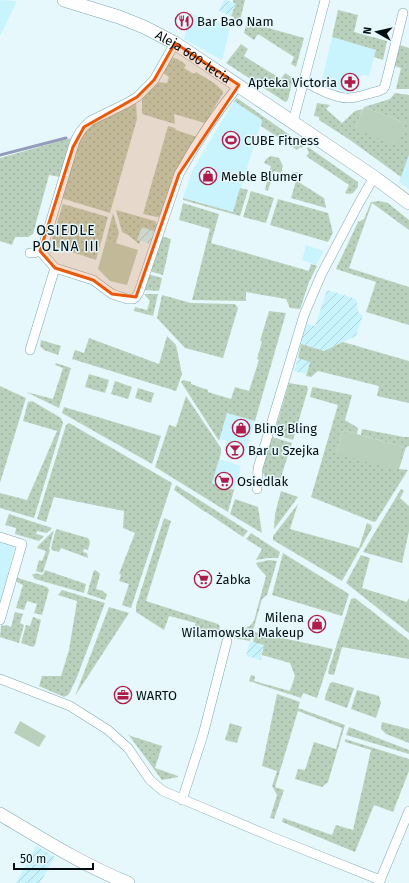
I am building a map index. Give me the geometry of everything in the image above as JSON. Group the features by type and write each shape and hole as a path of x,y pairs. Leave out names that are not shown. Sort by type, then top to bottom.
{"main road":[{"name":"Aleja 600-lecia","path":"64,0 92,4 174,42 374,177 409,203"},
{"path":"0,814 78,860 128,883"}],"street":[{"path":"293,122 325,0"},
{"path":"304,81 318,89 342,98 349,98 383,89 404,13"},
{"path":"30,254 40,251 43,247 73,147 80,132 90,121 128,103 137,97 154,80 174,42"},
{"path":"40,251 55,268 93,280 112,294 127,299 133,299 136,297 179,174 207,128 239,85"},
{"path":"257,489 258,468 304,315 321,275 374,177"},
{"path":"30,350 55,268"},
{"path":"0,537 22,544 0,620"},
{"path":"182,800 203,734 227,641"},
{"path":"0,679 70,706 108,730 128,748 150,780 163,791 380,882 409,811"}],"highlighted area":[{"path":"175,43 239,85 179,174 136,297 112,294 93,280 55,268 40,251 73,147 84,127 137,97 154,80"}],"shaded area":[{"path":"0,0 17,1 0,36"},
{"path":"224,0 236,4 231,16 219,11"},
{"path":"191,14 228,25 230,29 222,60 184,39"},
{"path":"332,37 376,50 369,76 363,75 357,79 356,86 351,92 321,85"},
{"path":"234,101 262,120 234,212 183,198 192,171"},
{"path":"409,155 409,189 399,182"},
{"path":"142,227 159,233 153,245 137,240"},
{"path":"306,245 324,251 316,265 302,260"},
{"path":"327,290 356,299 359,314 363,315 356,336 324,351 301,344 306,324 315,326"},
{"path":"298,358 310,361 306,374 294,371"},
{"path":"227,413 255,421 243,459 229,455 224,449 227,441 220,439"},
{"path":"219,459 241,466 234,490 212,483"},
{"path":"0,540 15,546 0,603"},
{"path":"250,641 264,645 261,660 246,656"},
{"path":"36,846 55,857 40,883 16,883"}],"green space":[{"path":"233,0 245,0 238,28 234,22 234,17 231,16 236,4"},
{"path":"338,10 358,15 354,32 387,41 383,60 374,57 376,50 332,37"},
{"path":"247,22 304,38 296,67 291,64 294,57 258,34 254,40 244,33"},
{"path":"241,44 248,49 244,56 281,79 285,73 293,78 288,100 285,102 226,63"},
{"path":"400,45 409,48 409,89 396,89 401,68 394,66"},
{"path":"171,58 181,61 186,65 184,68 194,74 196,72 214,83 223,91 205,123 174,114 175,124 142,114 142,96 156,82 167,83 169,77 163,73 163,70"},
{"path":"395,93 409,95 409,155 401,177 350,140 319,120 319,117 314,116 317,103 330,105 326,109 342,123 355,111 363,109 355,129 406,123 364,107 390,99"},
{"path":"237,98 304,145 302,148 300,147 297,150 261,126 262,120 234,101"},
{"path":"136,102 137,119 110,213 61,198 75,149 88,127"},
{"path":"364,107 406,123 397,146 355,129"},
{"path":"168,126 197,137 178,168 171,184 161,216 157,217 143,214"},
{"path":"71,138 60,177 49,175 33,234 28,237 15,237 12,245 0,241 0,158"},
{"path":"308,147 358,182 358,187 353,193 345,193 349,185 306,156 309,153 307,149"},
{"path":"271,156 279,158 283,166 281,173 274,171 268,191 265,190 271,166 264,163 266,159"},
{"path":"293,172 303,175 300,183 324,198 326,208 291,198 296,181 288,178"},
{"path":"240,188 248,190 240,216 183,200 183,198 233,212"},
{"path":"251,191 274,198 266,223 243,217"},
{"path":"278,199 328,213 333,233 328,242 270,225"},
{"path":"379,201 388,203 409,220 409,230 372,203 349,268 409,287 409,325 366,312 376,282 336,269 358,222 364,219 371,202"},
{"path":"183,203 219,214 211,243 309,271 311,264 317,266 309,282 300,309 290,308 286,299 246,292 246,301 192,300 210,229 179,220"},
{"path":"63,204 108,217 96,260 57,247 52,238"},
{"path":"116,210 155,221 157,224 156,232 142,227 137,240 140,241 139,244 122,232"},
{"path":"113,213 119,233 116,243 106,240"},
{"path":"161,236 171,239 163,275 149,271"},
{"path":"106,240 138,250 127,285 110,281 98,269"},
{"path":"148,274 162,278 159,291 143,290"},
{"path":"144,294 158,294 153,316 134,311 135,307 147,310 150,301"},
{"path":"162,295 191,303 235,304 238,308 223,358 185,348 157,318"},
{"path":"269,311 286,313 255,421 227,413 219,441 181,382 183,380 191,382 191,384 208,390 208,392 231,399 235,387 249,391 259,360 257,359 262,341 260,341"},
{"path":"167,336 176,345 182,374 176,391 72,359 75,350 84,353 89,338 159,364"},
{"path":"41,340 61,346 58,355 44,350 40,346"},
{"path":"343,342 409,361 409,403 377,396 379,386 318,371 311,377 306,376 310,362 298,358 301,344 324,351"},
{"path":"56,363 71,368 59,408 26,392 53,399 63,368 55,365"},
{"path":"89,374 109,380 105,393 85,387"},
{"path":"115,381 132,387 128,399 111,394"},
{"path":"289,383 307,386 308,389 293,440 274,434"},
{"path":"0,386 26,398 0,483"},
{"path":"313,387 352,395 345,420 358,428 357,434 343,430 336,453 403,447 361,435 362,429 409,437 409,446 406,447 399,469 408,470 374,522 311,497 338,405 310,397"},
{"path":"138,388 154,393 151,403 135,398"},
{"path":"186,396 221,448 221,453 212,483 234,490 228,512 155,467 169,425 176,427"},
{"path":"32,401 61,418 63,423 34,518 0,508 0,493 27,500 57,431 23,421 28,402"},
{"path":"64,407 161,436 152,464 62,413"},
{"path":"69,423 172,483 131,608 122,605 129,584 119,581 121,575 119,574 135,533 123,528 124,511 54,497 46,522 37,519 66,425"},
{"path":"343,430 403,447 397,471 336,453"},
{"path":"272,437 292,443 278,486 268,481 262,470"},
{"path":"176,485 248,531 243,537 174,490"},
{"path":"401,489 404,491 400,498 409,506 409,531 402,563 363,552"},
{"path":"281,491 298,497 274,529 275,514"},
{"path":"235,499 258,507 262,533 230,514"},
{"path":"298,504 290,529 359,548 367,523 371,525 372,528 342,581 273,540 273,536"},
{"path":"9,514 52,528 47,533 37,531 36,534 44,536 39,541 15,534 16,528 5,525"},
{"path":"164,518 171,521 146,601 218,624 220,627 218,634 194,628 196,623 169,616 164,630 136,612 136,606"},
{"path":"56,529 88,538 90,542 88,550 84,549 83,552 87,553 88,558 61,548 59,552 52,550 51,548"},
{"path":"54,530 43,572 36,571 39,560 42,561 46,551 37,548"},
{"path":"251,533 280,552 278,558 256,560 262,549 246,539"},
{"path":"283,553 349,594 342,616 272,595"},
{"path":"361,555 370,558 362,588 407,602 409,598 409,633 346,583"},
{"path":"269,560 277,561 267,595 262,599 250,641 233,638 235,630 246,628 254,621 266,576 256,563"},
{"path":"45,570 86,584 84,593 35,579 32,574 35,573 42,575"},
{"path":"94,570 100,574 96,589 103,591 107,595 105,600 87,594"},
{"path":"15,577 47,587 49,590 42,615 34,613 37,604 27,601 24,610 16,608 23,585 16,581"},
{"path":"62,590 105,603 77,677 70,692 64,697 39,686 42,676 61,676 69,650 77,601 58,595"},
{"path":"355,598 409,640 409,659 342,647 334,675 329,674 328,672 351,599"},
{"path":"109,607 129,613 75,696"},
{"path":"15,612 23,614 20,623 24,625 19,643 0,637 1,626 6,625 11,627"},
{"path":"33,617 41,620 35,645 33,647 21,643 26,625 30,626"},
{"path":"255,632 333,649 317,698 303,693 301,698 249,681 251,675 255,676 254,681 290,691 295,676 290,663 262,655 264,645 253,642"},
{"path":"333,682 354,688 347,708 325,700 330,683"},
{"path":"357,690 379,696 381,703 376,718 351,709"},
{"path":"277,694 300,702 298,708 345,725 328,782 322,787 295,779 298,769 305,770 314,742 336,749 342,728 298,711 275,787 284,790 274,819 270,818 277,795 272,786 277,771 262,766"},
{"path":"20,721 46,736 39,747 14,733"},
{"path":"382,722 409,729 409,743 386,734 381,729"},
{"path":"230,723 242,727 237,743 225,740"},
{"path":"349,727 409,750 409,754 346,735"},
{"path":"128,734 162,746 155,768 178,777 162,780"},
{"path":"345,739 409,759 409,771 393,812 374,805 355,852 282,822 283,818 332,835 336,825 353,830 371,750 345,742"}],"waterway":[{"path":"0,155 66,138"}],"place":[{"name":"Bar Bao Nam","path":"184,21"},
{"name":"Apteka Victoria","path":"350,82"},
{"name":"CUBE Fitness","path":"231,140"},
{"name":"Meble Blumer","path":"208,176"},
{"name":"Bling Bling","path":"241,428"},
{"name":"Bar u Szejka","path":"235,450"},
{"name":"Osiedlak","path":"224,481"},
{"name":"Żabka","path":"203,579"},
{"name":"Milena Wilamowska Makeup","path":"317,624"},
{"name":"WARTO","path":"123,695"}],"district":[{"name":"OSIEDLE POLNA III","path":"66,238"}]}
